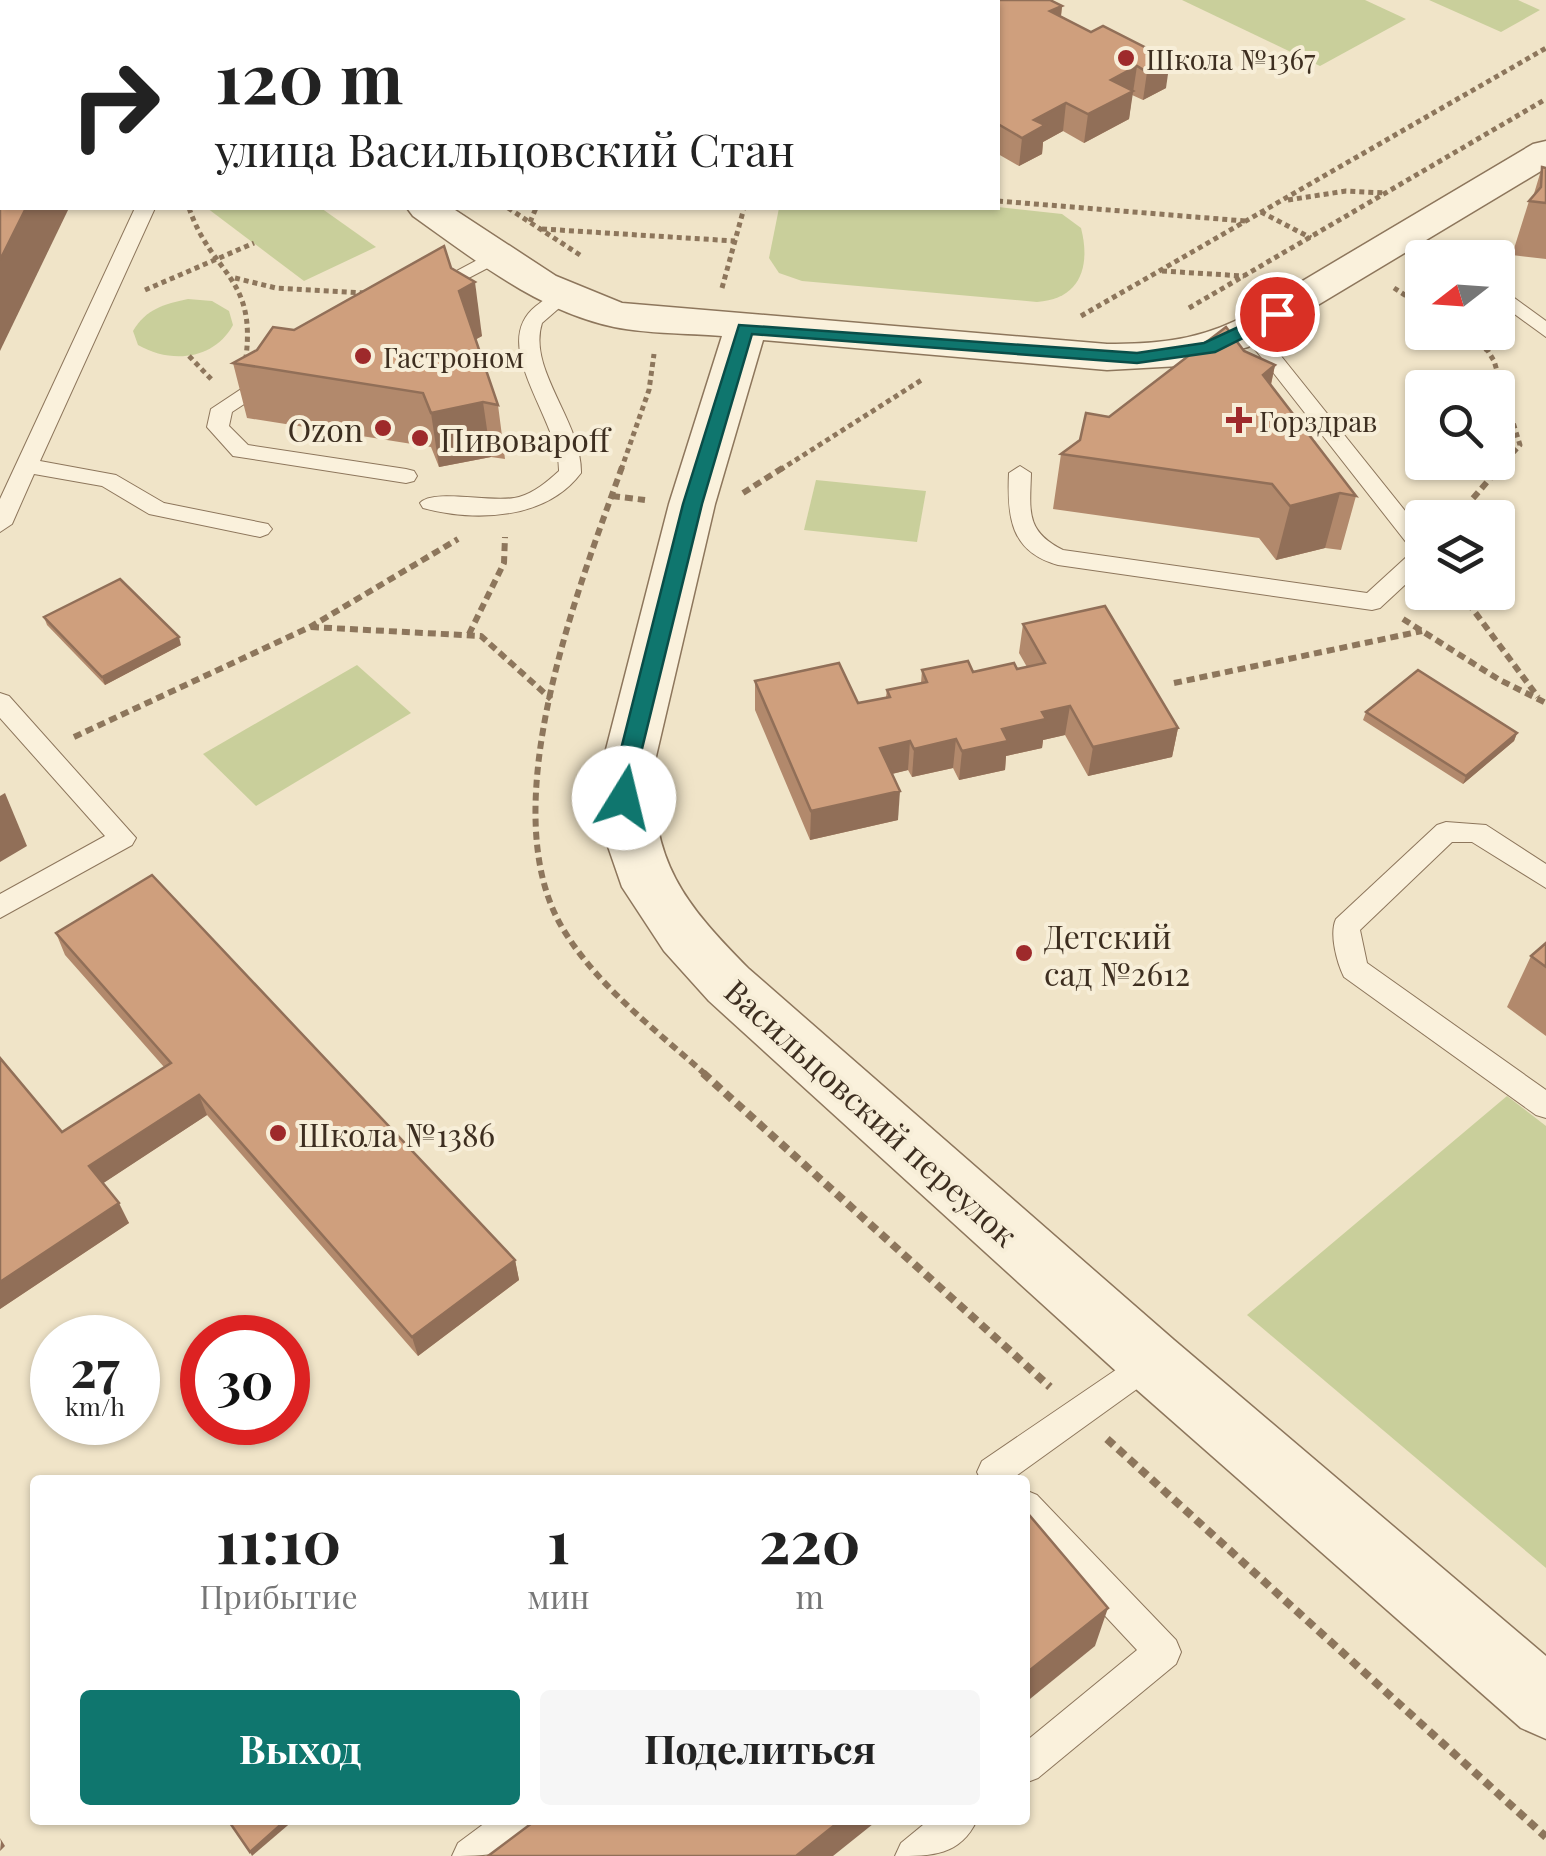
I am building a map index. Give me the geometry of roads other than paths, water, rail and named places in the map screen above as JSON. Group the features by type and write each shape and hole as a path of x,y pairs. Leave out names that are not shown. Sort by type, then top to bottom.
{"street":[{"path":"1423,240 1455,206 1546,152"},
{"path":"431,210 496,256 563,296 618,315 733,309 967,346 1149,358 1209,348 1405,253"},
{"name":"Васильцовский переулок","path":"733,309 692,504 628,765 626,830 646,884 665,916 729,986 1151,1361 1546,1703"}],"lane":[{"path":"0,524 145,210"},
{"path":"425,294 496,256"},
{"path":"1515,295 1546,299"},
{"path":"432,503 506,510 560,485 570,473 570,448 529,341 534,318 563,296"},
{"path":"1515,307 1546,332"},
{"path":"1250,330 1405,526"},
{"path":"284,370 222,409 218,427 241,451 406,476"},
{"path":"26,466 108,480 157,509 260,529"},
{"path":"1020,473 1018,519 1023,536 1058,557 1372,602 1405,572"},
{"path":"0,702 123,838 0,907"},
{"path":"1546,878 1477,832 1446,832 1346,926 1354,969 1546,1106"},
{"path":"996,1475 1151,1361"},
{"path":"1030,1511 1163,1652 1030,1761"},
{"path":"471,1856 513,1825"},
{"path":"914,1856 952,1825"}],"place":[{"name":"Школа №1367","path":"1126,58"},
{"name":"Гастроном","path":"363,356"},
{"name":"Горздрав","path":"1239,420"},
{"name":"Ozon","path":"383,428"},
{"name":"Пивовароff","path":"420,438"},
{"name":"Детский сад №2612","path":"1024,953"},
{"name":"Школа №1386","path":"278,1133"}]}
